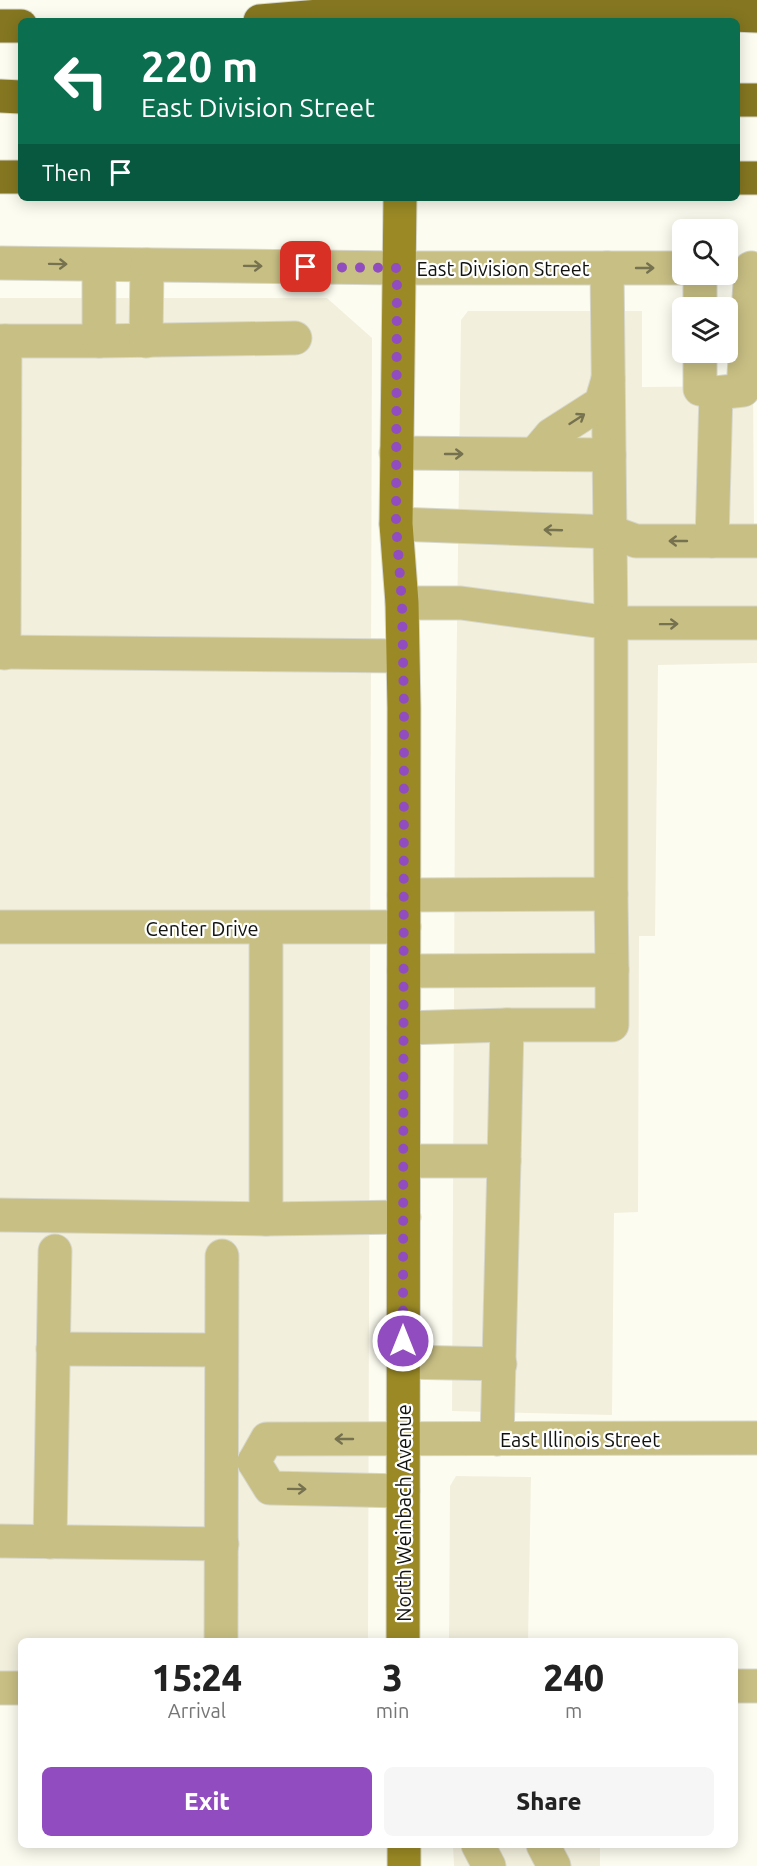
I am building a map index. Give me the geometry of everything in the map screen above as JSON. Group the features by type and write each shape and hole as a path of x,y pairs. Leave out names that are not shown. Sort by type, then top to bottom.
{"highway":[{"path":"299,18 402,10 633,10 757,16"},
{"path":"0,26 18,26"},
{"path":"0,96 18,97"},
{"path":"740,100 757,100"},
{"path":"0,177 18,177"},
{"path":"740,178 757,178"}],"main road":[{"name":"North Weinbach Avenue","path":"400,201 397,268 396,524 402,603 404,708 403,1638"},
{"path":"404,1848 404,1866"}],"street":[{"name":"East Division Street","path":"0,263 397,268 672,268"},
{"path":"99,265 99,341"},
{"path":"146,341 147,265"},
{"path":"404,1028 612,1026 611,532 607,268"},
{"path":"700,363 700,389 716,393 743,390 745,268"},
{"path":"295,338 2,341 2,652 402,656"},
{"path":"535,454 551,435 601,403 608,378"},
{"path":"712,541 716,393"},
{"path":"396,453 609,455"},
{"path":"396,524 611,532 636,540 757,542"},
{"path":"402,603 461,603 611,623 757,623"},
{"path":"404,895 611,894"},
{"name":"Center Drive","path":"0,927 404,927"},
{"path":"266,928 266,1220"},
{"path":"404,971 612,970"},
{"path":"497,1439 507,1026"},
{"path":"404,1161 504,1161"},
{"path":"0,1215 266,1220 404,1217"},
{"path":"50,1542 54,1251"},
{"path":"221,1638 222,1256"},
{"path":"53,1349 221,1350"},
{"path":"403,1362 500,1364"},
{"name":"East Illinois Street","path":"254,1462 267,1439 757,1438"},
{"path":"222,1463 254,1462 270,1488 403,1491"},
{"path":"0,1542 222,1544"},
{"path":"738,1686 757,1686"},
{"path":"0,1688 18,1688"},
{"path":"545,1848 554,1866"}],"shaded area":[{"path":"0,298 327,298 372,338 368,1638 18,1638 18,1673 0,1673"},
{"path":"468,311 642,311 642,387 753,386 754,526 757,526 757,663 658,665 655,936 639,936 638,1212 614,1213 612,1415 452,1411 455,782 461,320"},
{"path":"456,1476 531,1477 528,1638 449,1638 450,1486"},
{"path":"453,1848 600,1848 600,1866 454,1866"}],"route":[{"path":"306,267 397,268 396,524 402,603 404,708 403,1341"}]}
